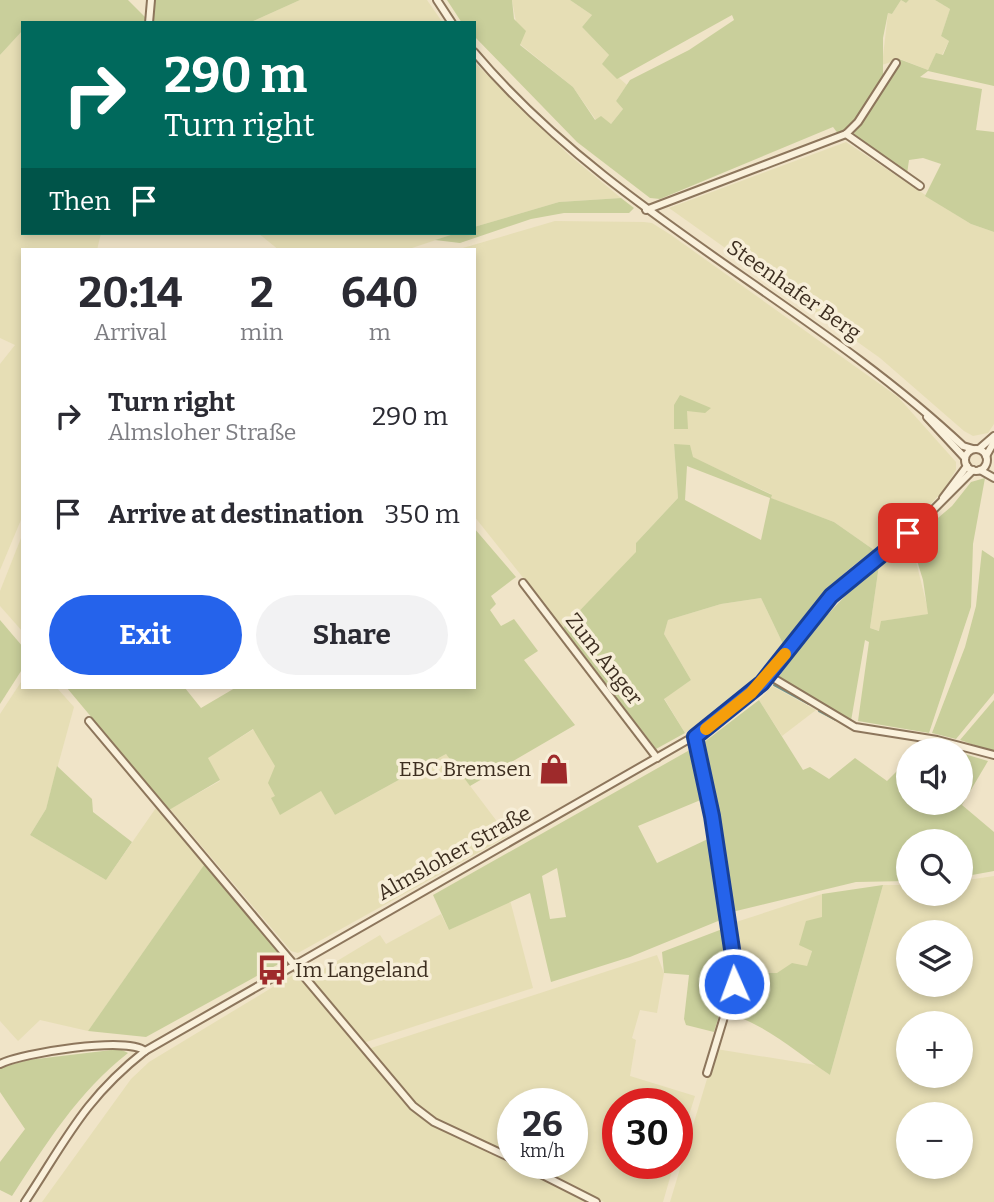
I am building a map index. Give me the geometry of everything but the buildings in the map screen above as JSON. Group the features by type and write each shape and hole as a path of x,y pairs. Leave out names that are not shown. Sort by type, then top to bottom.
{"street":[{"path":"149,21 151,0"},
{"path":"437,0 451,21"},
{"name":"Steenhafer Berg","path":"476,54 575,152 646,210 844,346 963,446 976,449 994,475"},
{"path":"646,210 846,134 858,122 897,63"},
{"path":"846,134 920,186"},
{"name":"Steenhafer Berg","path":"916,405 971,466 994,475"},
{"path":"971,466 976,449 994,436"},
{"path":"971,466 986,460 994,442"},
{"name":"Almsloher Straße","path":"25,1202 88,1105 108,1082 145,1051 695,737 751,693 831,596 938,506 971,466"},
{"name":"Zum Anger","path":"523,583 657,758"},
{"path":"768,675 855,727 937,740 994,755"},
{"path":"89,721 412,1106 434,1122 497,1152"},
{"path":"695,737 712,816 735,969 734,984 706,1073"},
{"path":"0,1064 33,1055 115,1044 130,1045 145,1051"},
{"path":"551,1179 596,1202"}],"shaded area":[{"path":"300,0 427,0 442,21 253,21"},
{"path":"512,0 570,0 592,15 582,27 609,55 603,64 627,85 616,101 623,109 611,124 596,120 573,87 520,44"},
{"path":"901,0 906,3 909,0 935,0 950,9 941,36 949,41 942,55 936,54 928,70 900,59 882,65 888,13 892,14"},
{"path":"21,32 21,235 101,235 97,248 21,248 21,520 0,570 0,364 15,345 0,338 0,55"},
{"path":"476,64 569,155 621,198 559,202 476,226"},
{"path":"846,142 971,224 994,232 994,424 988,433 973,436 964,431 880,358 669,208"},
{"path":"555,221 652,223 898,397 956,462 956,470 943,491 927,508 874,550 834,522 770,498 771,494 692,457 674,444 678,498 636,543 637,552 563,628 476,519 476,248 463,248"},
{"path":"260,235 451,235 412,248 277,248"},
{"path":"21,538 21,630 0,606 0,591"},
{"path":"911,541 929,614 882,621 880,631 870,628 879,565"},
{"path":"761,598 784,646 751,685 685,733 664,698 691,680 664,634 668,620 721,604"},
{"path":"21,682 21,689 58,689 74,707 46,809 30,835 106,880 158,805 204,865 88,1031 40,1020 18,1041 0,1021 0,714"},
{"path":"772,686 816,710 782,736 759,700"},
{"path":"254,729 276,766 312,774 335,815 446,754 508,836 298,953 291,951 170,809 220,781 207,758"},
{"path":"994,876 994,1202 670,1202 677,1179 693,1179 693,1126 716,1049 816,1065 830,1075 883,885 896,885 896,906 973,906 973,879"},
{"path":"822,894 822,917 807,967 752,1003 734,997 738,969 733,923"},
{"path":"510,900 533,988 363,1043 309,978 380,935 386,944 441,914 449,930"},
{"path":"657,955 664,973 657,1013 640,1010 632,1038 636,1040 630,1076 669,1088 602,1088 602,1179 670,1179 663,1202 604,1202 557,1179 588,1179 588,1088 497,1088 497,1149 436,1120 414,1104 368,1049"},
{"path":"296,973 412,1109 433,1126 497,1157 497,1179 543,1179 591,1202 42,1202 131,1079 149,1062"}],"green space":[{"path":"0,0 128,0 145,17 144,21 21,21 21,32 0,55"},
{"path":"154,0 300,0 253,21 151,21"},
{"path":"447,0 512,0 514,19 526,31 520,45 573,87 595,120 601,116 611,124 623,109 616,101 630,80 689,50 734,20 732,15 617,79 602,64 609,55 582,27 592,15 570,0 901,0 892,14 888,13 883,38 883,78 849,127 839,135 833,127 660,199 650,198 577,142 476,38 476,21 461,21"},
{"path":"935,0 994,0 994,86 928,71 920,77 982,89 976,130 994,132 994,232 971,224 925,196 941,164 923,158 909,160 907,174 853,135 899,59 928,70 936,53 943,55 949,41 941,36 950,9"},
{"path":"621,198 634,208 629,213 564,213 531,219 460,243 435,240 451,235 476,235 476,226 559,202"},
{"path":"680,395 711,408 705,413 687,411 688,429 674,429 674,405"},
{"path":"674,444 690,445 693,457 772,495 771,498 834,522 874,550 824,593 803,617 784,646 761,598 721,604 668,620 664,634 691,680 664,699 685,733 656,749 563,628 636,552 636,543 678,498","holes":["687,466 770,498 761,540 685,500"]},
{"path":"985,478 973,544 971,607 929,733 858,721 869,642 865,640 851,721 778,678 825,618 879,565 870,628 879,631 881,621 928,614 923,580 911,541 952,506 971,482"},
{"path":"476,530 516,577 491,596 496,604 490,610 501,626 514,619 538,651 524,660 575,725 470,786 446,754 335,815 321,791 280,815 271,798 275,796 268,783 275,766 253,729 208,758 220,780 169,810 68,689 186,689 201,708 233,689 476,689"},
{"path":"982,550 994,558 994,693 957,738 932,733 965,647 976,606"},
{"path":"0,620 21,645 21,671 0,704"},
{"path":"759,700 803,770 810,767 829,779 855,758 887,781 896,772 896,815 973,814 994,832 994,871 973,875 973,829 896,829 896,881 856,882 732,912 721,825 703,743"},
{"path":"994,700 994,752 973,745 973,738 962,738"},
{"path":"695,747 703,799 638,826 657,863 710,838 723,919 630,957 551,982 530,893 449,930 433,895","holes":["557,868 566,917 550,919 542,876"]},
{"path":"973,757 988,761 973,786"},
{"path":"57,766 92,799 93,812 132,842 106,880 30,835 46,809"},
{"path":"204,865 286,960 146,1037 88,1031"},
{"path":"883,885 830,1075 769,1032 728,1013 734,997 752,1002 765,973 777,973 792,963 807,966 812,951 799,945 806,921 822,917 822,894"},
{"path":"725,928 731,976 714,1032 686,1025 684,1019 689,975 664,973 662,952"},
{"path":"120,1049 128,1053 78,1102 50,1138 12,1196 0,1190 0,1162 25,1129 0,1092 0,1068 28,1060"}],"waterway":[{"path":"774,685 809,704"},
{"path":"819,711 836,720"}],"slow traffic":[{"path":"706,729 751,693 785,654"}],"place":[{"name":"EBC Bremsen","path":"554,769"},
{"name":"Im Langeland","path":"272,970"}],"route":[{"path":"734,984 735,969 717,845 695,737 726,715 762,683 831,596 908,533"}]}
